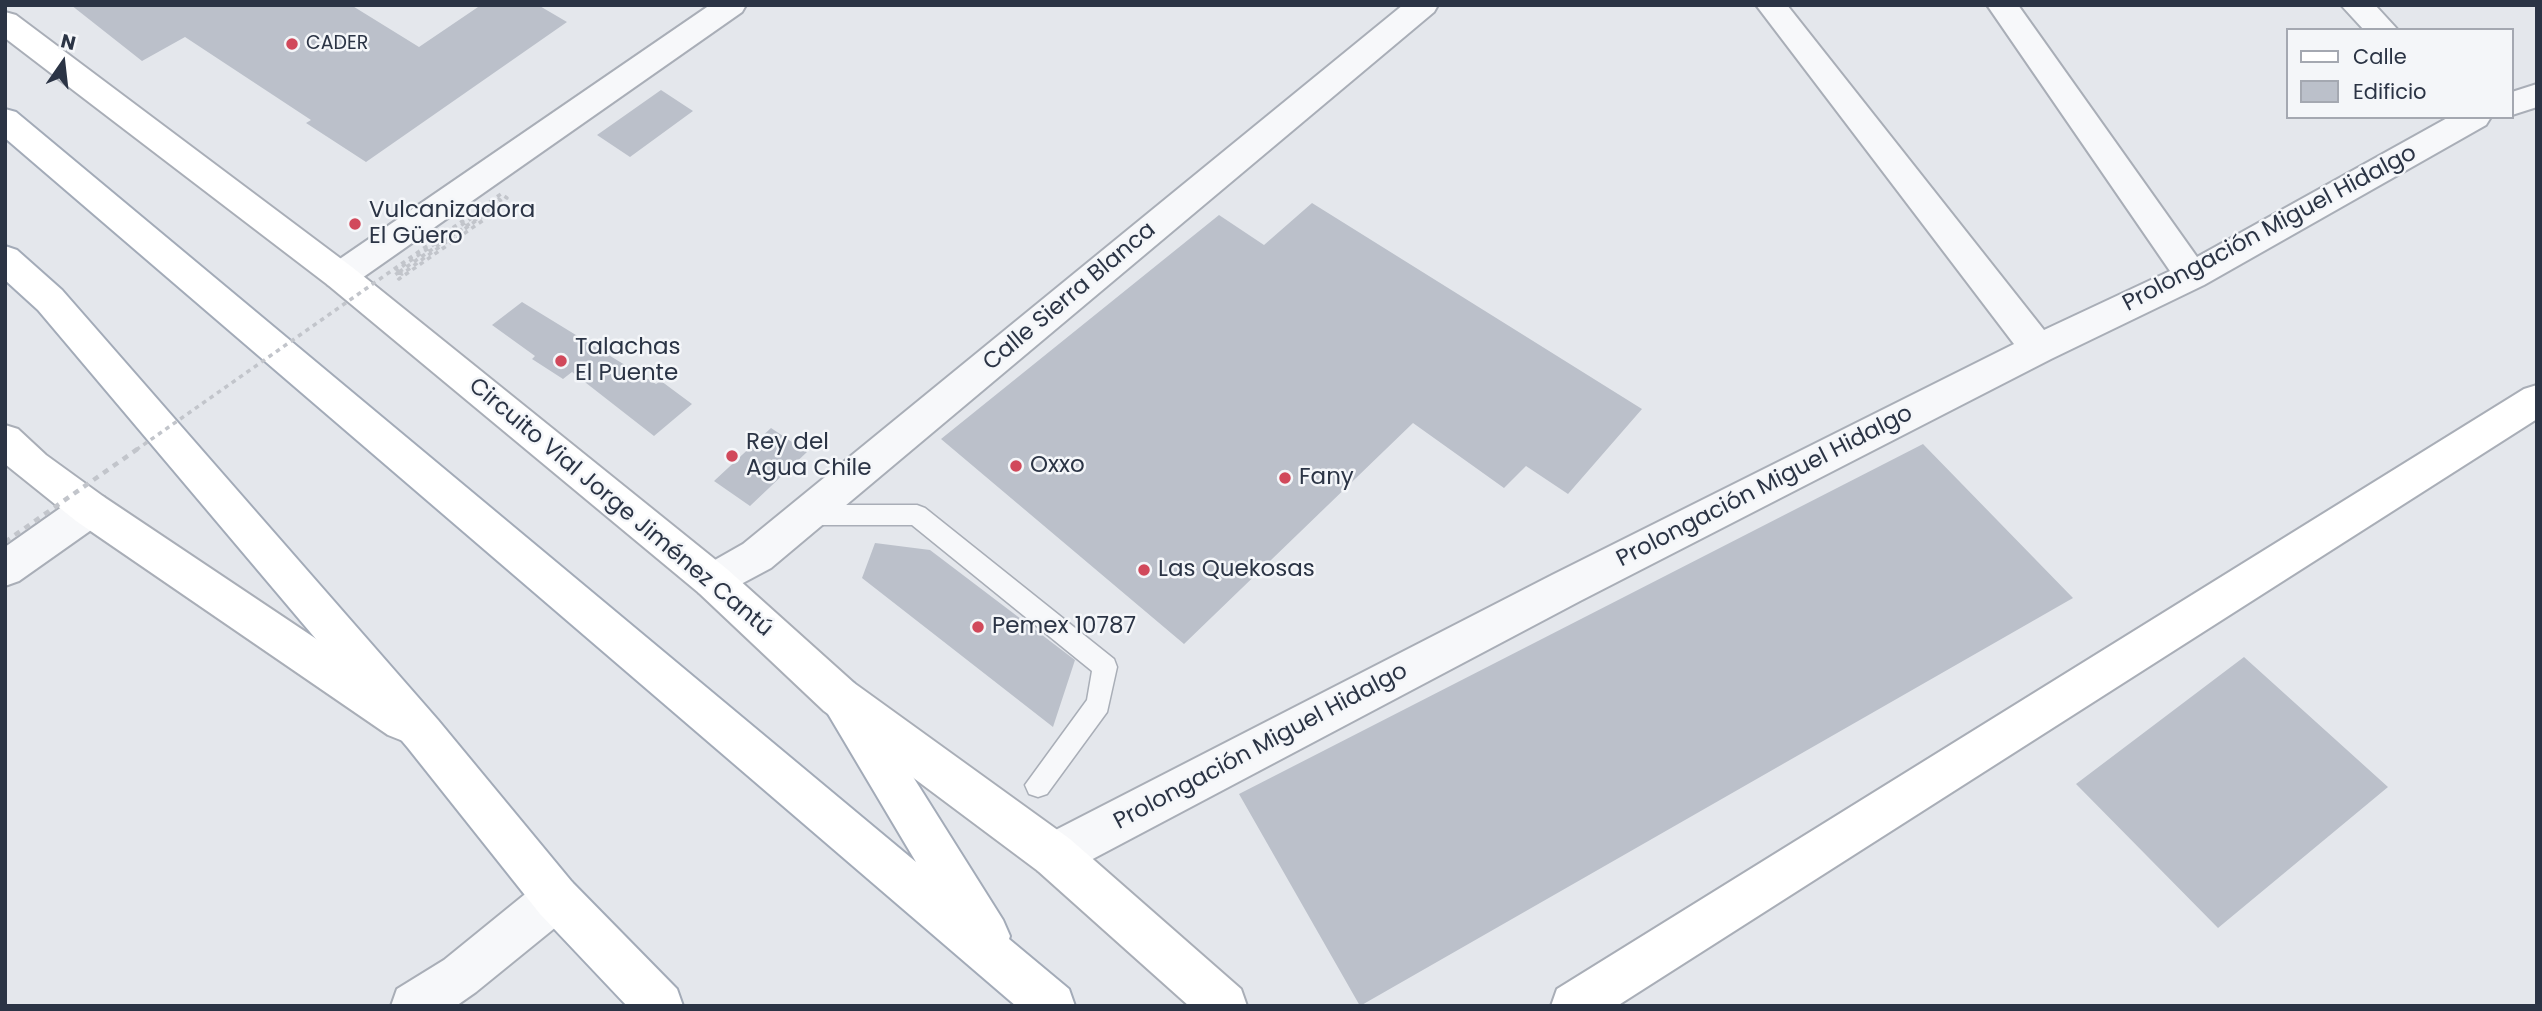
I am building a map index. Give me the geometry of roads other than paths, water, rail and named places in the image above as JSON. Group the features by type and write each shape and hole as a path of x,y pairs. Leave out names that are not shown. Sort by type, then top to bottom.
{"street":[{"path":"340,276 731,5"},
{"name":"Calle Sierra Blanca","path":"713,581 757,556 1423,5"},
{"path":"1771,5 2038,349"},
{"path":"2003,5 2192,276"},
{"path":"2356,5 2381,28"},
{"name":"Circuito Vial Jorge Jiménez Cantú","path":"5,22 340,276 713,581 839,697 1054,855 1224,1006"},
{"path":"2514,103 2537,95"},
{"name":"Prolongación Miguel Hidalgo","path":"1054,855 1566,588 2038,349 2192,276 2471,119"},
{"path":"5,120 1052,1006"},
{"path":"5,259 50,300 423,734 556,898 660,1006"},
{"path":"1574,1006 2537,400"},
{"path":"5,440 33,466 90,509 423,734"},
{"path":"5,569 90,509"},
{"path":"839,697 1007,967"},
{"path":"414,1006 460,976 556,898"}],"lane":[{"path":"807,515 917,514 1105,667 1098,704 1038,785"}],"place":[{"name":"CADER","path":"292,44"},
{"name":"Vulcanizadora El Güero","path":"355,224"},
{"name":"Talachas El Puente","path":"561,361"},
{"name":"Rey del Agua Chile","path":"732,456"},
{"name":"Oxxo","path":"1016,466"},
{"name":"Fany","path":"1285,478"},
{"name":"Las Quekosas","path":"1144,570"},
{"name":"Pemex 10787","path":"978,627"}]}
